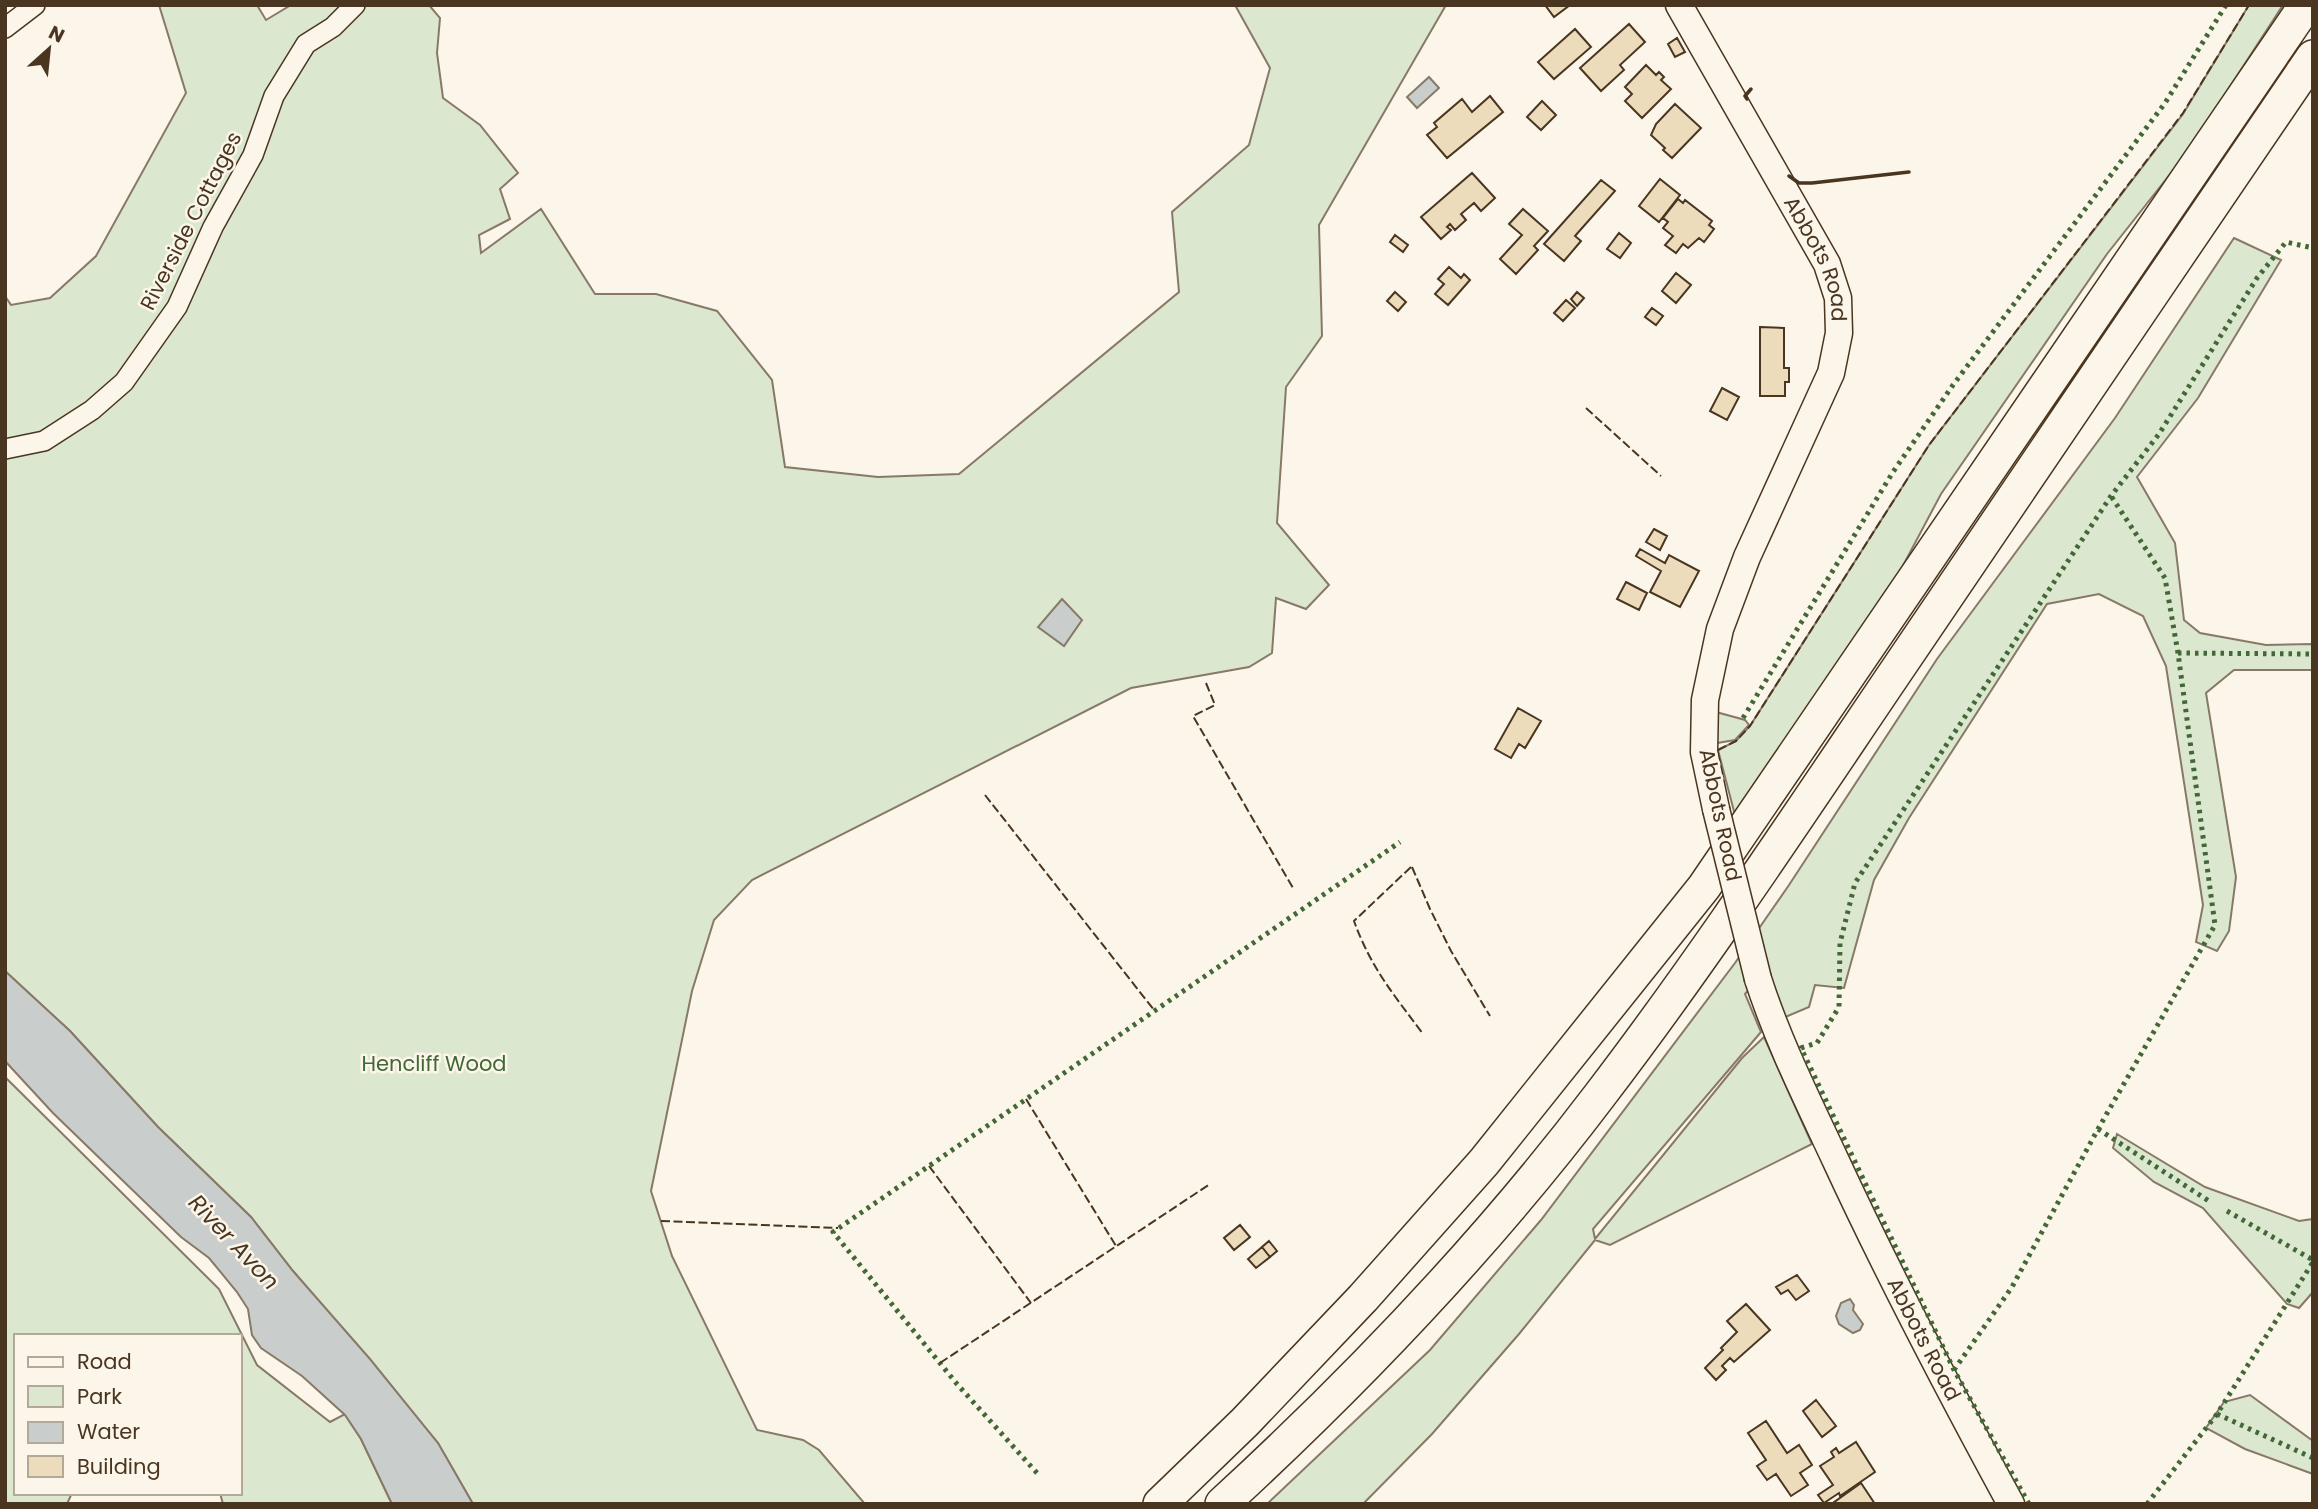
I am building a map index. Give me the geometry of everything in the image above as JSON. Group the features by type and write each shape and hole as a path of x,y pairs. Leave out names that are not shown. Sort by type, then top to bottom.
{"highway":[{"path":"1160,1504 1282,1384 1476,1172 1704,887 2306,5"},
{"path":"1222,1504 1284,1447 1398,1332 1529,1184 1599,1097 1712,942 2313,57"}],"street":[{"path":"5,28 35,5"},
{"name":"Riverside Cottages","path":"5,449 44,441 92,410 124,382 177,307 213,227 253,155 274,96 306,44 333,27 355,5"},
{"name":"Abbots Road","path":"1679,5 1827,264 1838,298 1839,333 1831,373 1747,557 1720,629 1703,721 1704,752 1716,809 1758,979 1773,1025 1921,1338 2011,1504"}],"green space":[{"name":"Hencliff Wood","path":"159,5 257,5 266,20 291,5 429,5 440,18 437,53 443,98 480,125 518,173 500,189 510,219 479,235 481,253 541,209 595,294 656,294 717,311 772,380 785,467 878,477 959,474 1179,292 1172,212 1249,145 1270,68 1235,5 1446,5 1319,225 1322,336 1286,387 1277,523 1329,585 1306,609 1276,598 1272,653 1249,667 1131,688 752,880 714,920 692,991 651,1191 672,1256 757,1430 803,1440 819,1450 865,1504 473,1504 438,1443 251,1217 158,1127 70,1031 5,971 5,296 11,305 50,298 96,256 186,93"},
{"path":"2249,5 2283,5 2186,154 2107,254 1941,494 1872,624 1736,819 1718,750 1736,741 1750,726 1929,445 2183,114"},
{"path":"2234,238 2281,260 2198,398 2137,477 2175,543 2184,620 2200,633 2266,645 2313,644 2313,670 2234,670 2206,693 2236,877 2229,931 2217,951 2196,942 2203,905 2166,666 2143,616 2099,594 2047,604 1909,818 1874,880 1844,988 1815,985 1809,1007 1783,1018 1765,971 1745,994 1761,1032 1593,1229 1595,1239 1742,1058 1764,1037 1812,1144 1610,1245 1595,1240 1519,1334 1432,1434 1363,1504 1267,1504 1430,1350 1541,1220 1735,963 1937,659 2115,418"},
{"path":"1716,712 1745,720 1749,725 1735,740 1717,743"},
{"path":"5,1077 219,1289 242,1334 14,1334 14,1495 71,1495 67,1504 5,1504"},
{"path":"2117,1134 2205,1187 2299,1221 2313,1219 2313,1292 2299,1308 2287,1304 2203,1208 2154,1182 2113,1148"},
{"path":"242,1335 257,1365 330,1422 345,1414 361,1439 392,1504 223,1504 221,1495 242,1495"},
{"path":"2250,1395 2313,1441 2313,1474 2245,1449 2206,1428 2224,1402"}],"water":[{"path":"1429,77 1439,88 1417,108 1407,97"},
{"path":"1062,599 1082,620 1064,646 1038,627"},
{"name":"River Avon","path":"5,971 70,1031 158,1127 251,1217 438,1443 473,1504 392,1504 361,1439 345,1415 302,1376 261,1348 252,1335 248,1309 209,1258 181,1237 53,1113 5,1061"},
{"path":"1850,1299 1854,1305 1853,1310 1863,1324 1860,1330 1853,1333 1839,1324 1836,1316 1841,1303"}],"building":[{"path":"1545,5 1570,5 1554,17"},
{"path":"1629,24 1645,42 1620,65 1624,70 1601,91 1580,68"},
{"path":"1575,29 1591,47 1554,79 1538,62"},
{"path":"1677,38 1685,52 1675,57 1668,44"},
{"path":"1646,65 1656,75 1659,72 1664,77 1661,80 1671,89 1642,118 1625,101 1632,94 1625,87"},
{"path":"1490,96 1503,112 1447,158 1427,135 1437,127 1434,123 1462,99 1472,112"},
{"path":"1542,101 1556,115 1541,130 1527,117"},
{"path":"1675,104 1701,128 1672,158 1651,135 1656,124"},
{"path":"1472,173 1495,198 1481,211 1474,203 1461,214 1466,220 1455,230 1450,224 1447,227 1451,230 1441,239 1421,217"},
{"path":"1660,179 1680,195 1659,222 1639,206"},
{"path":"1601,180 1615,191 1575,236 1581,241 1564,261 1544,244"},
{"path":"1678,199 1683,203 1685,200 1712,221 1709,225 1714,229 1704,242 1699,238 1688,248 1683,244 1676,253 1665,245 1673,236 1663,228 1668,222 1663,218"},
{"path":"1523,209 1548,231 1534,246 1538,250 1516,274 1500,259 1522,235 1509,224"},
{"path":"1619,233 1631,243 1620,258 1607,249"},
{"path":"1395,235 1408,245 1403,252 1390,242"},
{"path":"1449,267 1461,278 1464,274 1470,280 1448,305 1435,294 1444,284 1438,279"},
{"path":"1676,273 1691,285 1676,303 1662,291"},
{"path":"1395,292 1406,302 1398,311 1387,301"},
{"path":"1577,292 1584,298 1577,306 1571,299"},
{"path":"1566,300 1575,308 1563,321 1554,313"},
{"path":"1652,308 1663,316 1656,325 1645,317"},
{"path":"1760,327 1784,328 1784,368 1789,368 1785,396 1760,396"},
{"path":"1722,388 1739,397 1727,420 1710,411"},
{"path":"1654,529 1667,536 1660,550 1646,542"},
{"path":"1640,549 1665,563 1669,555 1699,571 1680,607 1650,592 1661,571 1636,556"},
{"path":"1626,582 1647,593 1639,610 1617,599"},
{"path":"1518,708 1541,721 1525,748 1519,744 1511,758 1495,749"},
{"path":"1240,1225 1250,1237 1234,1250 1224,1238"},
{"path":"1269,1241 1277,1251 1270,1257 1262,1247"},
{"path":"1262,1247 1270,1257 1256,1268 1248,1259"},
{"path":"1797,1275 1809,1291 1796,1300 1788,1290 1781,1294 1776,1287"},
{"path":"1746,1304 1770,1330 1734,1362 1730,1358 1722,1366 1726,1370 1716,1380 1705,1368 1737,1332 1727,1321"},
{"path":"1816,1400 1836,1426 1822,1437 1803,1411"},
{"path":"1766,1421 1787,1453 1799,1445 1812,1465 1800,1473 1808,1485 1791,1496 1776,1474 1767,1480 1757,1466 1766,1460 1748,1433"},
{"path":"1856,1442 1875,1472 1840,1496 1839,1493 1824,1503 1818,1495 1833,1485 1820,1466 1834,1457 1831,1452 1836,1448 1839,1453"},
{"path":"1861,1483 1875,1504 1833,1503"}],"hedge":[{"path":"1743,718 1893,472 1953,385 2165,103 2226,5"},
{"path":"2029,1504 1954,1370 1801,1048 1817,1043 1839,1007 1840,943 1855,883 2111,496 2159,434 2257,278 2286,242 2313,248"},
{"path":"1954,1370 2012,1287 2098,1129 2215,925 2178,653 2165,578 2111,496"},
{"path":"2178,653 2313,654"},
{"path":"1037,1473 957,1384 833,1232 1400,842"},
{"path":"2098,1129 2212,1203"},
{"path":"2227,1211 2313,1260"},
{"path":"2147,1504 2217,1414 2313,1262"},
{"path":"2217,1414 2313,1458"}],"fence":[{"path":"1718,750 1736,741 1750,726 1929,445 2183,113 2249,5"},
{"path":"1586,408 1661,476"},
{"path":"1206,683 1215,705 1193,716 1293,888"},
{"path":"985,795 1154,1010"},
{"path":"1411,867 1354,921 1376,967 1423,1034"},
{"path":"1412,867 1451,951 1490,1016"},
{"path":"1026,1099 1116,1246"},
{"path":"929,1166 1031,1303"},
{"path":"940,1363 1210,1184"},
{"path":"661,1221 838,1228"}],"wall":[{"path":"1747,99 1745,96 1751,89"},
{"path":"1789,176 1799,183 1812,183 1909,172"}]}
